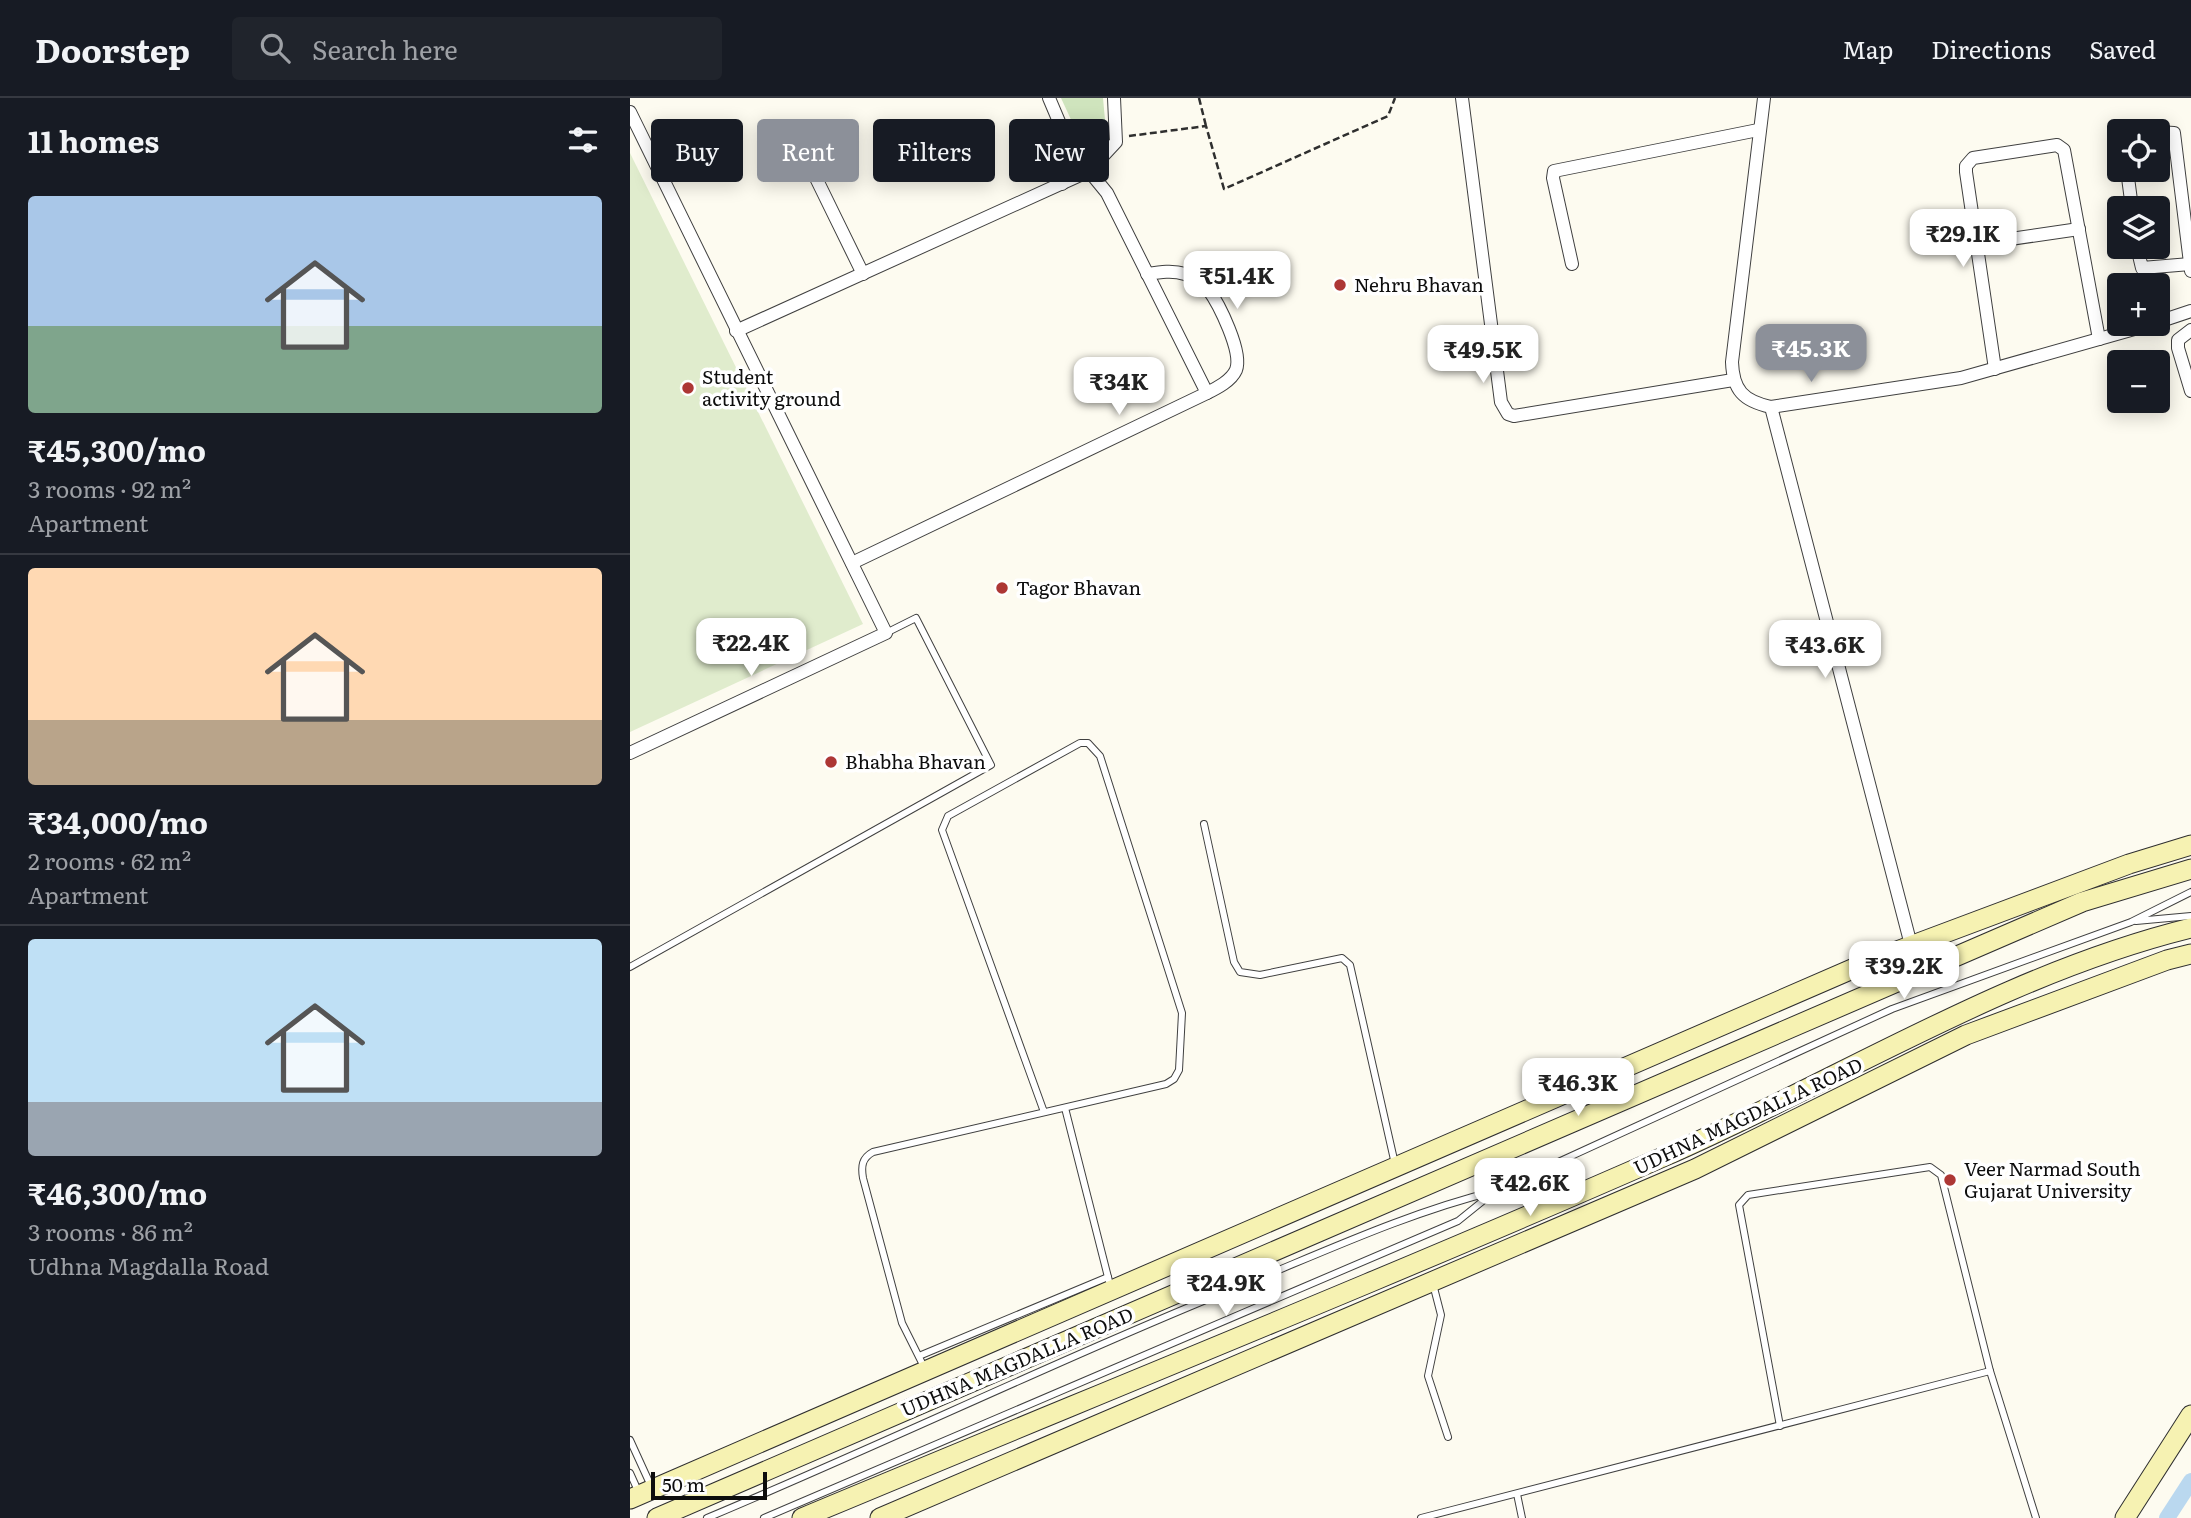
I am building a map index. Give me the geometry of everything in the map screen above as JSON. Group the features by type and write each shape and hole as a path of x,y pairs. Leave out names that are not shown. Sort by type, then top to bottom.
{"street":[{"path":"1049,98 1060,124 1062,184"},
{"path":"1109,150 1116,142 1114,98"},
{"path":"1462,98 1502,402 1508,414 1514,416 1733,380"},
{"path":"1764,98 1758,130 1732,362 1733,380 1739,393 1752,403 1771,407 1961,378 2110,336"},
{"path":"630,112 886,633 630,753"},
{"path":"1573,264 1553,178 1554,171 1758,130"},
{"path":"2170,133 2174,133 2191,271"},
{"path":"1995,369 1965,172 1968,161 2057,145 2064,150 2099,339"},
{"path":"818,182 863,274"},
{"path":"736,331 1066,182"},
{"path":"1098,182 1107,193 1207,393"},
{"path":"1976,244 2079,229"},
{"path":"2140,259 2142,268 2190,264"},
{"path":"852,563 1207,393 1230,378 1236,369 1238,355 1233,338 1208,289 1176,272 1147,274"},
{"path":"2170,318 2191,311"},
{"path":"2191,330 2178,340 2178,348 2191,391"},
{"path":"1771,407 1911,945"},
{"path":"641,1495 923,1363 1395,1166 1911,945 2129,864 2191,845"},
{"name":"UDHNA MAGDALLA ROAD","path":"657,1518 2082,902 2191,869"},
{"name":"UDHNA MAGDALLA ROAD","path":"802,1518 1666,1156 2023,985 2191,929"},
{"path":"880,1518 1695,1169 1965,1035 2167,960 2191,954"},
{"path":"1553,1131 1565,1092"},
{"path":"2125,1518 2191,1415"}],"lane":[{"path":"630,967 991,765 916,618 886,633"},
{"path":"923,1363 902,1323 863,1178 863,1162 873,1152 1166,1084 1174,1079 1179,1070 1183,1024 1178,1000 1100,756 1088,743 1080,743 948,816 942,830 1044,1112"},
{"path":"1204,824 1234,962 1240,972 1260,975 1342,958 1350,965 1395,1166"},
{"path":"707,1518 860,1454 1189,1306 1439,1205 1495,1191 1892,1009 2131,922 2191,892"},
{"path":"2131,922 2191,916"},
{"path":"1065,1108 1109,1284"},
{"path":"1780,1426 1739,1205 1748,1195 1920,1167 1937,1170 1990,1371 2035,1518"},
{"path":"764,1518 1458,1221 1495,1191"},
{"path":"1432,1282 1441,1315 1428,1376 1448,1437"},
{"path":"1420,1518 1990,1371"},
{"path":"630,1440 641,1495"},
{"path":"630,1473 641,1495"},
{"path":"1517,1494 1522,1518"}],"path":[{"path":"1199,98 1224,189 1388,116 1395,98"},
{"path":"1116,138 1206,125"}],"green space":[{"path":"1061,98 1103,98 1105,119 1071,119"},
{"name":"Student activity ground","path":"630,153 863,624 630,732"}],"waterway":[{"path":"2167,1518 2191,1481"}],"place":[{"name":"Nehru Bhavan","path":"1340,285"},
{"name":"Student activity ground","path":"688,388"},
{"name":"Tagor Bhavan","path":"1002,588"},
{"name":"Bhabha Bhavan","path":"831,762"},
{"name":"Veer Narmad South Gujarat University","path":"1950,1180"}]}
